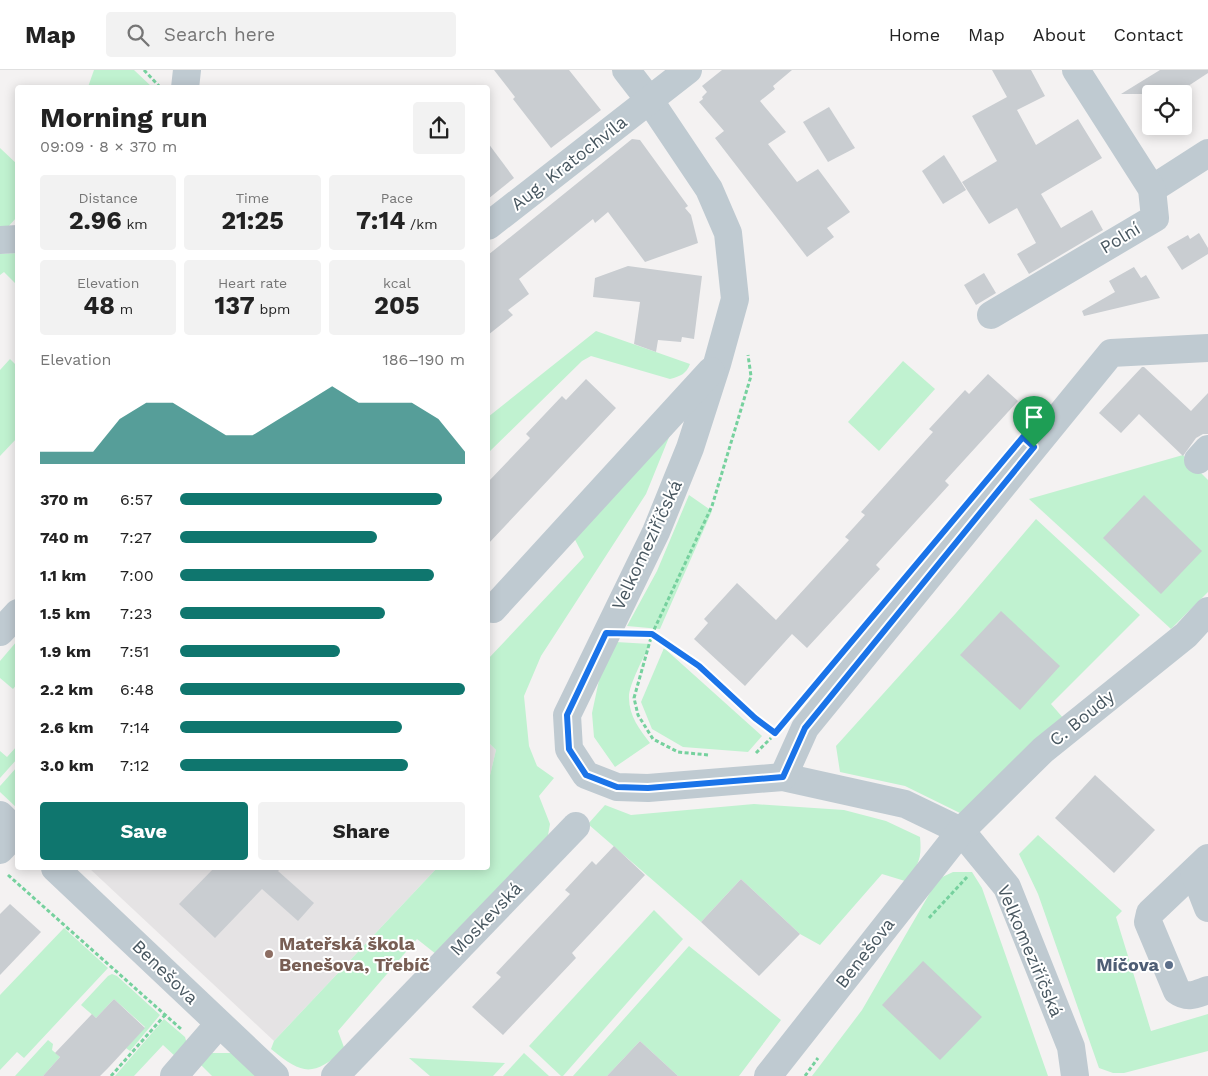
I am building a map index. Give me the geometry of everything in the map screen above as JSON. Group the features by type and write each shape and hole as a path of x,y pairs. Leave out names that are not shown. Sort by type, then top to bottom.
{"street":[{"path":"186,85 187,70"},
{"name":"Velkomeziříčská","path":"626,70 650,101 709,189 728,233 735,299 717,364 690,448 656,532 567,715 569,749 586,775 617,787 648,788 783,777 905,804 961,831 1007,887 1071,1048 1075,1076"},
{"name":"Aug. Kratochvíla","path":"490,224 688,70"},
{"name":"Polní","path":"991,315 1155,218 1152,189 1076,70"},
{"path":"1152,189 1208,153"},
{"path":"0,240 15,239"},
{"path":"783,777 805,728 1111,353 1208,348"},
{"name":"Velkomeziříčská","path":"493,609 717,364"},
{"name":"C. Boudy","path":"961,831 1043,750 1186,635 1208,611"},
{"path":"0,632 15,616"},
{"path":"0,815 15,829"},
{"name":"Moskevská","path":"335,1076 576,826"},
{"name":"Benešova","path":"768,1076 961,831"},
{"path":"4,862 15,838"},
{"path":"1201,865 1208,908"},
{"path":"1201,865 1150,913 1148,922 1177,991 1189,996 1208,990"},
{"name":"Benešova","path":"57,870 275,1076"},
{"path":"174,1076 219,1024"},
{"path":"1071,1048 1096,1076"}],"path":[{"path":"144,70 158,85"},
{"path":"714,756 678,752 653,739 638,715 634,698 652,634 712,506 751,376 747,348"},
{"path":"606,633 652,634 699,666 755,718 775,733 750,760"},
{"path":"4,862 200,1046"},
{"path":"928,919 968,875 974,882"},
{"path":"111,1076 165,1015"},
{"path":"805,1076 822,1053"}],"shaded area":[{"path":"490,744 496,750 490,776"},
{"name":"Mateřská škola Benešova, Třebíč","path":"91,870 435,870 274,1041"}],"green space":[{"path":"94,70 134,70 150,85 89,85"},
{"path":"0,148 15,162 15,219 6,229 0,229"},
{"path":"15,253 15,283 4,272 0,275 0,254"},
{"path":"596,331 690,364 683,374 670,379 591,356 582,361 490,451 490,415"},
{"path":"10,359 15,364 15,440 0,456 0,370"},
{"path":"903,361 935,389 879,451 848,422"},
{"path":"676,420 646,494 541,656 524,696 529,746 537,766 554,778 539,796 550,824 547,841 441,958 417,939 338,1031 345,1050 334,1059 316,1068 300,1068 292,1064 271,1049 274,1041 435,870 490,870 490,776 496,750 490,744 490,657 584,557 571,532"},
{"path":"1183,455 1208,480 1208,592 1171,629 1029,499"},
{"path":"689,495 712,511 660,629 627,626 657,571"},
{"path":"1036,519 1140,615 1051,704 1064,719 964,815 905,786 840,772 836,746 956,613"},
{"path":"616,642 650,644 629,693 629,705 639,728 650,743 615,767 594,737 592,713 602,666"},
{"path":"15,643 15,686 13,689 0,678 0,661"},
{"path":"664,648 762,736 748,752 683,747 652,729 641,702"},
{"path":"15,748 15,761 0,778 0,751 7,757"},
{"path":"15,769 15,806 0,792 0,786"},
{"path":"754,804 844,810 886,821 920,837 919,861 905,881 882,874 820,945 800,934 741,879 701,922 588,824 605,805 631,815"},
{"path":"1038,835 1122,911 1116,917 1151,1031 1208,1014 1208,1051 1124,1073 1113,1073 1099,1068 1038,894 1019,854"},
{"path":"953,872 972,872 982,888 1048,1076 812,1076 862,1010 938,879"},
{"path":"654,910 683,939 561,1076 529,1046"},
{"path":"64,928 108,968 24,1058 17,1052 0,1070 0,995"},
{"path":"689,946 781,1020 739,1076 678,1076 640,1041 607,1076 573,1076"},
{"path":"112,974 117,976 160,1015 130,1051 126,1048 145,1027 114,999 96,1018 81,1005"},
{"path":"164,1019 185,1037 187,1044 176,1057 163,1045 134,1076 115,1076"},
{"path":"48,1040 53,1044 52,1050 60,1057 43,1076 15,1076"},
{"path":"210,1053 237,1053 261,1076 212,1076 200,1064"},
{"path":"524,1053 549,1076 503,1076"},
{"path":"409,1058 505,1063 493,1076 430,1076"}],"building":[{"path":"494,70 569,70 601,110 551,148 513,99 515,97"},
{"path":"722,70 792,70 773,86 775,89 760,101 786,132 768,144 797,182 818,169 850,212 827,228 834,237 807,257 715,138 724,131 699,102 707,92 702,86"},
{"path":"992,70 1031,70 1045,96 1017,110 1036,145 1078,119 1102,158 1041,194 1061,228 1092,210 1103,230 1029,274 1017,254 1036,243 1017,208 989,224 962,182 997,161 972,116 1007,97"},
{"path":"1160,70 1208,70 1208,73 1190,85 1142,85 1142,94 1121,94"},
{"path":"829,107 855,148 828,162 803,122"},
{"path":"632,139 640,140 688,206 685,208 691,215 698,243 645,262 608,212 595,223 593,219 519,279 529,294 508,310 513,315 490,333 490,253"},
{"path":"490,146 514,178 490,197"},
{"path":"944,155 966,190 943,204 922,171"},
{"path":"1199,233 1208,248 1208,254 1182,270 1167,247 1188,235 1190,239"},
{"path":"628,266 702,276 694,339 682,337 681,342 658,340 656,352 634,344 640,302 593,297 595,278"},
{"path":"1134,267 1141,278 1146,275 1160,298 1084,316 1082,311 1115,292 1109,281"},
{"path":"984,273 996,293 976,305 964,285"},
{"path":"1142,367 1191,411 1208,393 1208,434 1203,434 1196,438 1183,456 1139,414 1121,433 1099,413"},
{"path":"988,374 1018,401 945,481 949,485 876,565 880,569 807,648 792,634 745,686 694,639 708,623 704,619 737,583 776,620 849,540 845,537 865,515 861,512 933,432 929,429 965,390 969,394"},
{"path":"586,379 616,408 490,542 490,480 530,438 526,434 562,396 566,400"},
{"path":"1144,495 1202,551 1161,594 1103,538"},
{"path":"1001,611 1060,666 1020,710 960,655"},
{"path":"1095,775 1155,830 1114,873 1055,818"},
{"path":"614,846 645,875 572,953 576,958 503,1035 472,1007 501,977 496,973 570,894 565,890 592,861 596,865"},
{"path":"212,870 279,870 314,903 298,921 262,889 215,938 179,904"},
{"path":"741,879 800,934 759,976 701,922"},
{"path":"10,904 41,932 0,975 0,914"},
{"path":"923,961 982,1017 940,1060 882,1005"},
{"path":"114,999 145,1028 100,1076 43,1076 60,1057 55,1053 92,1014 96,1018"},
{"path":"640,1041 678,1076 607,1076"}],"place":[{"name":"Mateřská škola Benešova, Třebíč","path":"269,954"},
{"name":"Míčova","path":"1169,965"}],"route":[{"path":"1023,437 1034,447 805,728 783,777 648,788 617,787 586,775 569,749 567,715 606,633 652,634 699,666 755,718 775,733 1023,437"}]}
